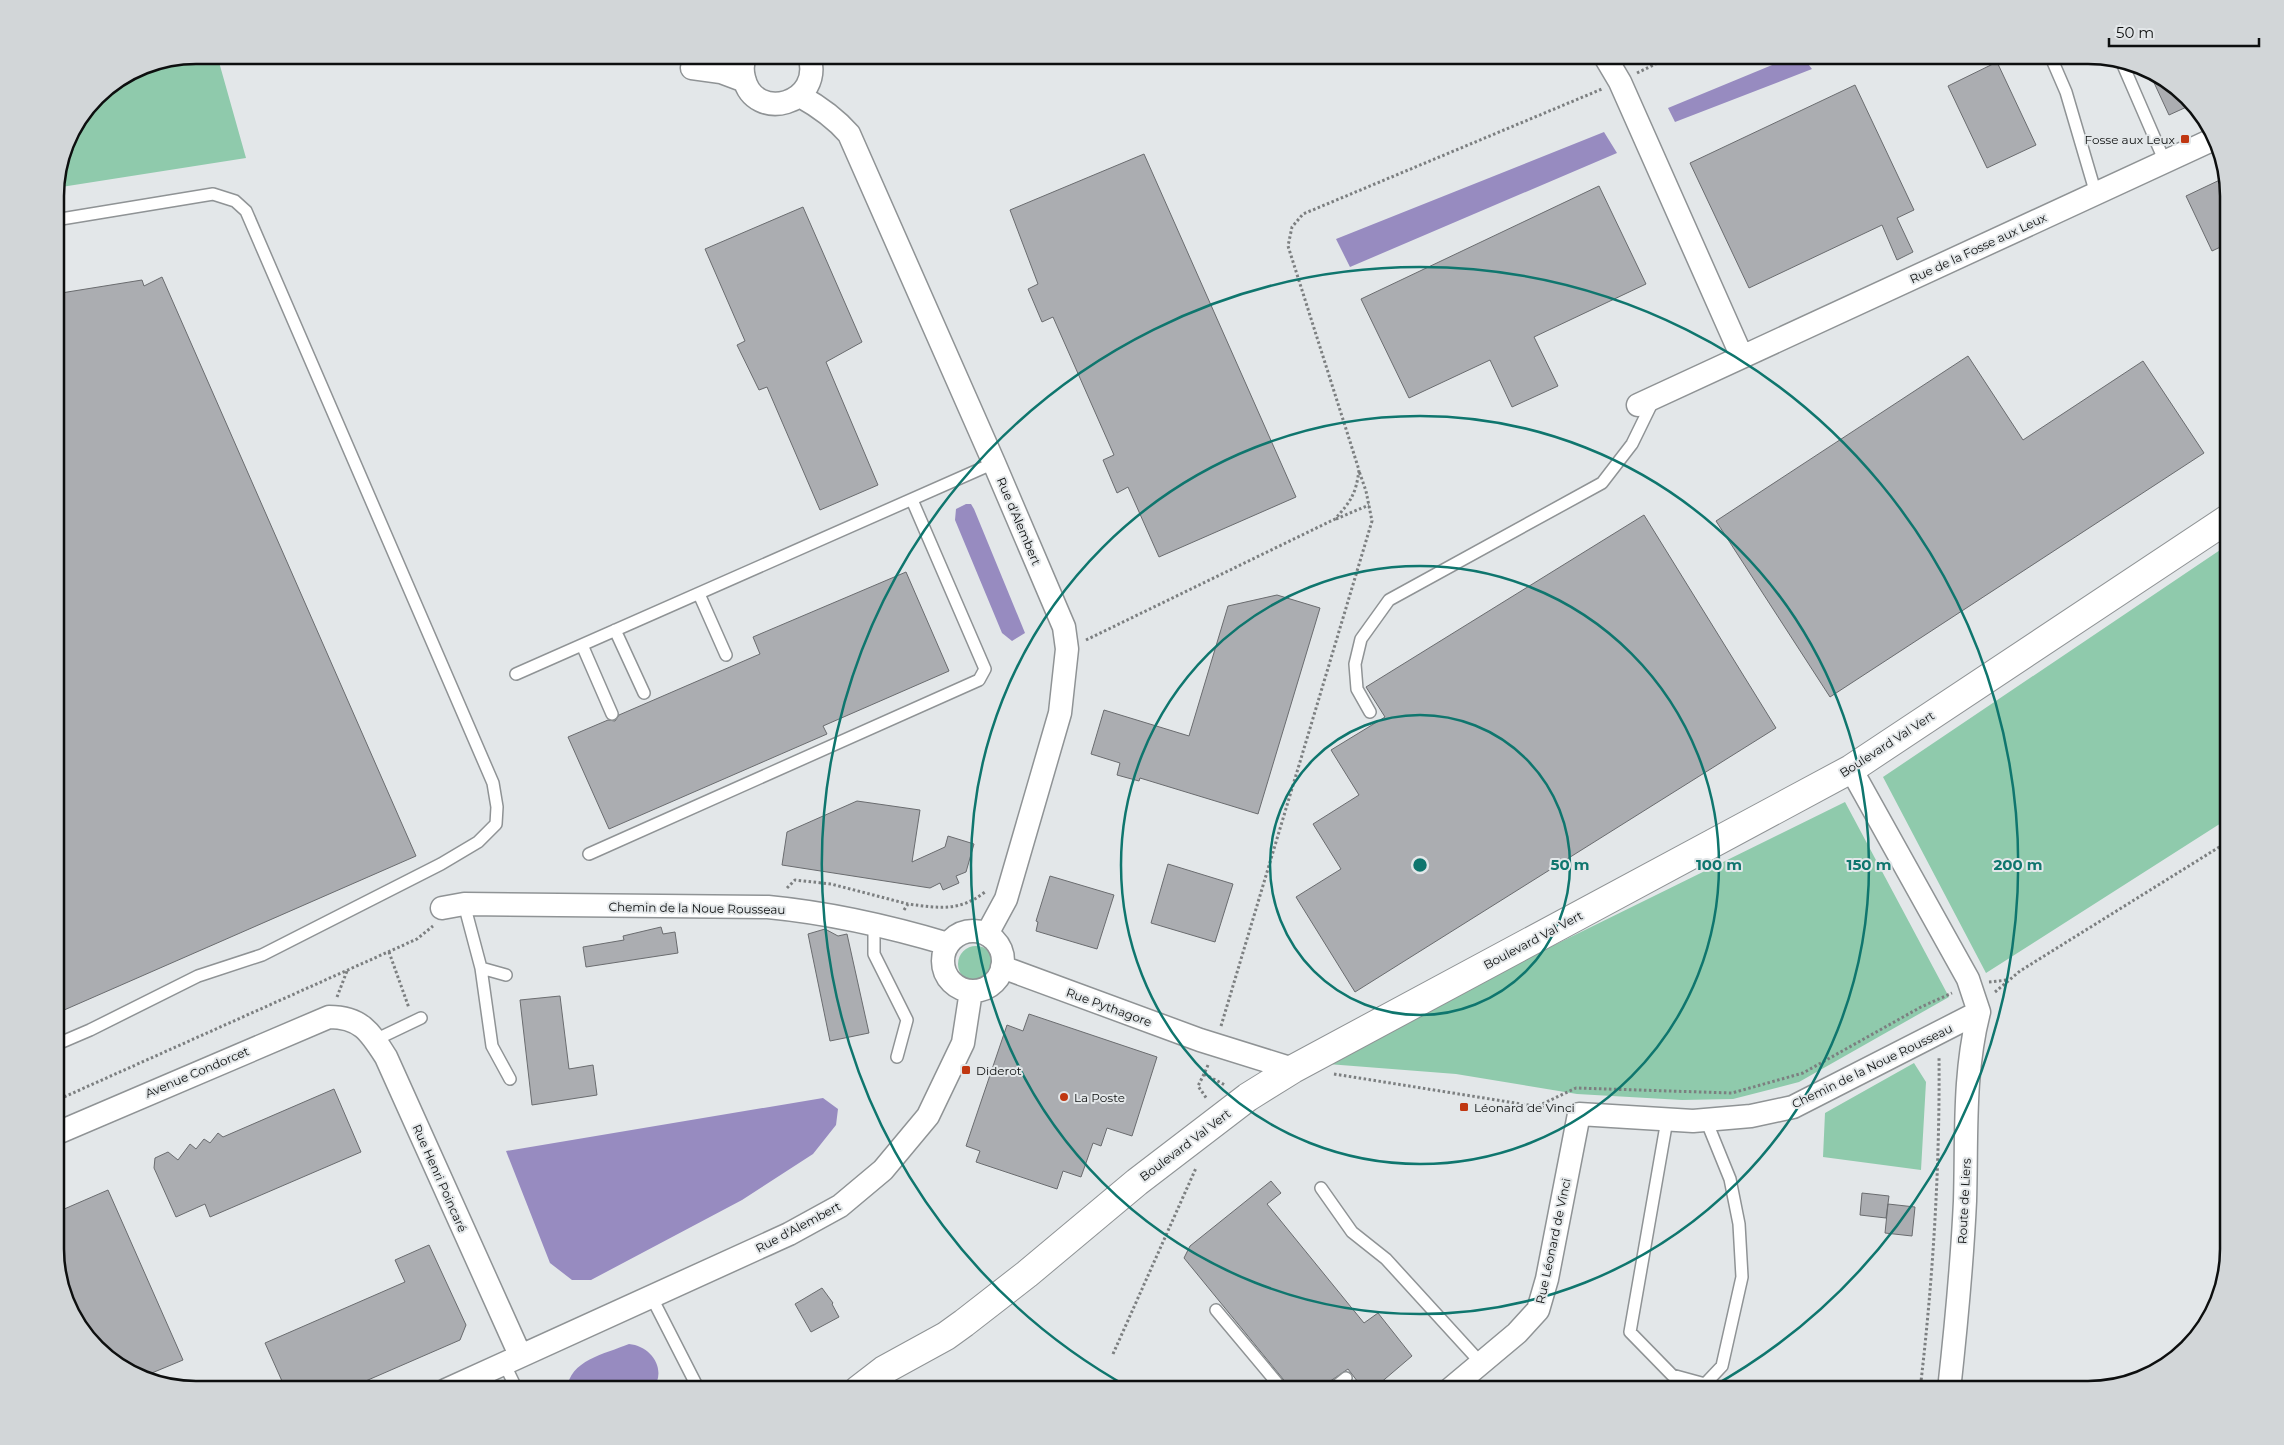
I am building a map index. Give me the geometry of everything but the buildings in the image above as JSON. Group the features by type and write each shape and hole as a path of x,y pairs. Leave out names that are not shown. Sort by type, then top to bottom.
{"street":[{"path":"704,64 692,68 721,72 745,81"},
{"path":"744,64 745,81 750,91 758,98 768,103 779,104 800,96"},
{"name":"Rue d'Alembert","path":"811,64 809,83 800,96 816,105 840,124 849,134 1064,627 1067,649 1057,722 1006,899 987,934"},
{"name":"Rue d'Alembert","path":"812,64 840,124"},
{"path":"1609,64 1620,82 1742,357"},
{"name":"Rue de la Fosse aux Leux","path":"1646,401 2208,142"},
{"name":"Boulevard Val Vert","path":"870,1381 884,1370 946,1336 964,1323 1027,1274 1137,1182 1220,1119 1293,1069 1851,769 2220,524"},
{"path":"1851,769 1970,985 1980,1012"},
{"name":"Chemin de la Noue Rousseau","path":"442,908 464,904 768,908 812,911 884,925 948,944"},
{"path":"968,931 987,934 1000,948 1002,967 994,982 987,988 960,989 946,976 943,957 948,944 959,934 968,931"},
{"name":"Rue Pythagore","path":"1002,967 1216,1045 1293,1069"},
{"name":"Rue d'Alembert","path":"465,1381 790,1234 840,1206 882,1170 928,1116 963,1043 971,990"},
{"name":"Chemin de la Noue Rousseau","path":"1579,1114 1667,1120 1706,1120 1752,1116 1793,1107 1980,1012"},
{"name":"Route de Liers","path":"1950,1381 1965,1202 1968,1066 1980,1012"},
{"name":"Rue Henri Poincaré","path":"335,1017 364,1026 386,1057 512,1359"},
{"name":"Avenue Condorcet","path":"64,1130 335,1017"},
{"name":"Rue Léonard de Vinci","path":"1460,1381 1516,1333 1538,1310 1547,1279 1579,1114"}],"lane":[{"path":"2054,64 2066,92 2096,194"},
{"path":"2125,69 2165,162"},
{"path":"64,219 213,194 235,201 246,211 492,783 498,807 496,824 478,842 441,864 262,955 198,976 64,1041"},
{"path":"1370,712 1357,688 1355,664 1361,639 1389,600 1602,483 1632,444 1646,401"},
{"path":"516,674 994,463"},
{"path":"589,854 979,680 985,670 912,500"},
{"path":"699,594 726,655"},
{"path":"616,630 644,693"},
{"path":"582,645 612,714"},
{"path":"464,904 481,968 492,1046 510,1079"},
{"path":"884,925 874,954 907,1020 897,1057"},
{"path":"481,968 506,975"},
{"path":"375,1040 421,1018"},
{"path":"1667,1120 1630,1332 1672,1375 1694,1381"},
{"path":"1706,1120 1730,1179 1739,1224 1742,1277 1722,1366 1708,1381"},
{"path":"1321,1188 1352,1232 1386,1258 1481,1363"},
{"path":"651,1296 694,1381"},
{"path":"1216,1310 1275,1381"},
{"path":"512,1359 516,1381"},
{"path":"1342,1381 1346,1378"}],"path":[{"path":"1216,1045 1372,521 1359,470 1288,246 1292,227 1303,214 1620,82 1656,64"},
{"path":"1335,519 1349,503 1356,491 1359,470"},
{"path":"1067,649 1335,519 1369,505"},
{"path":"1980,1012 2007,980 2220,847"},
{"path":"768,908 795,880 831,884 908,904 942,909 970,903 985,892 988,883"},
{"path":"884,925 908,904"},
{"path":"64,1097 417,940 432,927 442,908"},
{"path":"389,952 412,1016 409,1023"},
{"path":"335,1017 348,970"},
{"path":"1538,1106 1576,1088 1732,1093 1803,1073 1921,1007 1970,985 2007,980"},
{"path":"1921,1007 1925,1012"},
{"path":"1921,1381 1926,1339 1940,1126 1939,1059"},
{"path":"1204,1074 1198,1086 1220,1119"},
{"path":"1331,1074 1579,1114"},
{"path":"1113,1354 1195,1168 1202,1163"}],"green space":[{"path":"220,64 246,158 64,187 68,161 77,137 102,102 137,77 170,66"},
{"path":"2220,550 2220,824 1986,973 1883,777"},
{"path":"1845,802 1949,997 1799,1082 1733,1099 1682,1100 1577,1094 1456,1074 1315,1063"},
{"path":"976,946 988,952 994,964 988,976 976,982 964,976 958,964 964,952"},
{"path":"1914,1063 1926,1082 1921,1170 1823,1157 1825,1113"}],"shaded area":[{"path":"1774,64 1808,64 1812,69 1675,122 1668,108"},
{"path":"1604,132 1617,153 1350,267 1336,239"},
{"path":"966,504 971,504 974,509 1025,633 1012,641 1002,633 955,520 956,509"},
{"path":"823,1098 838,1109 836,1125 813,1154 742,1200 591,1280 572,1280 550,1263 506,1151"},
{"path":"629,1344 645,1349 651,1354 658,1368 657,1381 569,1381 581,1365 599,1355"}],"place":[{"name":"Fosse aux Leux","path":"2185,139"},
{"name":"Diderot","path":"966,1070"},
{"name":"La Poste","path":"1064,1097"},
{"name":"Léonard de Vinci","path":"1464,1107"}]}
